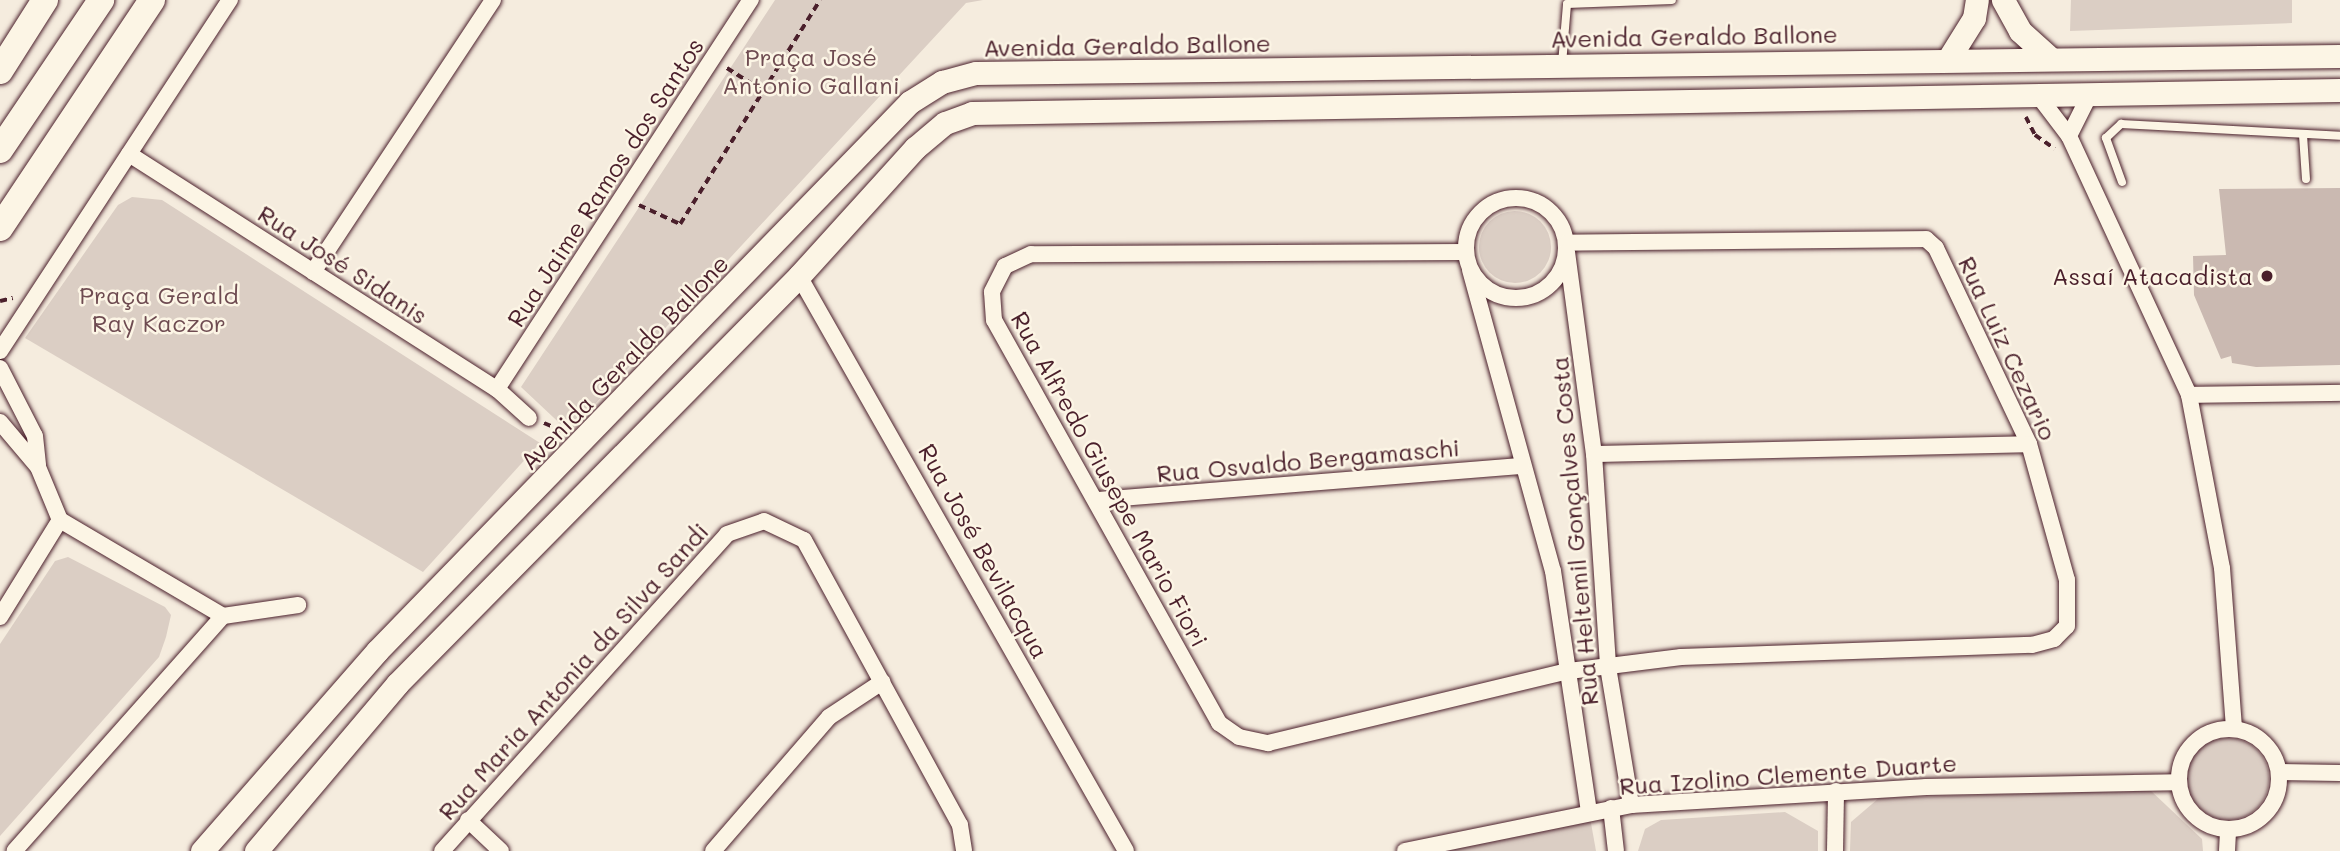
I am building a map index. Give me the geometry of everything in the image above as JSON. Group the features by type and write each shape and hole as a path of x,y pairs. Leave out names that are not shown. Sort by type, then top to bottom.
{"main road":[{"path":"0,150 101,0"},
{"path":"0,228 152,0"},
{"path":"0,71 41,1"}],"street":[{"path":"0,351 230,0"},
{"path":"313,272 493,0"},
{"name":"Rua Jaime Ramos dos Santos","path":"497,389 751,0"},
{"path":"1950,58 1974,18 1977,0"},
{"path":"2004,2 2050,58"},
{"name":"Avenida Geraldo Ballone","path":"202,851 377,651 582,444 910,102 942,82 976,73 1950,58 2340,56"},
{"path":"256,851 397,684 799,276 915,148 945,123 972,113 2340,90"},
{"path":"2036,94 2069,136 2189,395 2222,568 2234,728"},
{"path":"2069,136 2090,94"},
{"name":"Rua José Sidanis","path":"129,154 497,389 529,418"},
{"path":"1503,199 1537,202 1557,219 1567,248 1554,282 1525,298 1493,293 1470,270 1465,252 1474,219 1503,199"},
{"name":"Rua Luiz Cezario","path":"1567,248 1926,239 1937,248 2029,444 2068,593 2067,625 2054,639 2032,645 1681,657 1569,671"},
{"name":"Rua Heltemil Gonçalves Costa","path":"1567,248 1594,454 1608,667 1631,805"},
{"name":"Rua Alfredo Giusepe Mario Fiori","path":"1465,252 1031,254 1005,266 992,292 994,320 1097,500 1219,723 1239,737 1268,743 1569,671"},
{"name":"Rua Heltemil Gonçalves Costa","path":"1470,270 1553,571 1589,812"},
{"name":"Rua José Bevilacqua","path":"799,276 1126,851"},
{"path":"0,368 35,436 38,467 60,520 223,616 298,605"},
{"path":"2189,395 2340,393"},
{"path":"0,422 38,467"},
{"path":"1594,454 2029,444"},
{"name":"Rua Osvaldo Bergamaschi","path":"1097,500 1522,466"},
{"path":"0,617 60,520"},
{"name":"Rua Maria Antonia da Silva Sandi","path":"442,851 727,534 744,523 764,521 804,540 960,825 964,851"},
{"path":"14,851 223,616"},
{"path":"713,851 829,717 881,682"},
{"path":"2234,728 2264,742 2279,772 2267,812 2228,829 2200,820 2178,782 2193,743 2234,728"},
{"path":"2279,772 2340,773"},
{"name":"Rua Izolino Clemente Duarte","path":"1405,851 1631,805 1836,792 2178,782"},
{"path":"1835,851 1836,792"},
{"path":"1611,808 1616,851"},
{"path":"468,820 501,851"},
{"path":"2227,851 2228,829"}],"lane":[{"path":"1562,64 1567,4 1672,0"},
{"path":"2122,182 2106,138 2122,124 2340,136"},
{"path":"2302,135 2306,179"}],"path":[{"path":"623,197 680,224 820,0"},
{"path":"714,59 763,92"},
{"path":"529,418 582,444"}],"green space":[{"name":"Praça José Antonio Gallani","path":"775,0 983,0 966,3 569,432 521,387"},
{"path":"2071,0 2292,0 2292,23 2070,31"},
{"name":"Praça Gerald Ray Kaczor","path":"132,197 162,200 540,443 423,572 25,338 118,205"},
{"path":"1522,211 1541,221 1549,233 1549,261 1541,273 1529,281 1508,283 1489,273 1481,261 1479,240 1489,221 1501,213"},
{"path":"68,557 165,607 171,615 166,637 159,657 0,836 0,644 55,561"},
{"path":"2220,738 2236,738 2251,745 2262,756 2269,771 2266,795 2257,808 2236,820 2220,820 2205,813 2194,802 2187,787 2187,771 2194,756 2205,745"},
{"path":"2150,790 2202,839 2203,851 1850,851 1851,822 1879,798"},
{"path":"1589,812 1596,851 1448,851"},
{"path":"1785,812 1818,831 1818,851 1638,851 1645,829 1661,820"}],"building":[{"name":"Assaí Atacadista","path":"2340,188 2340,365 2256,367 2232,363 2231,356 2221,359 2194,295 2193,256 2226,255 2219,189"}],"place":[{"name":"Assaí Atacadista","path":"2267,276"}]}
